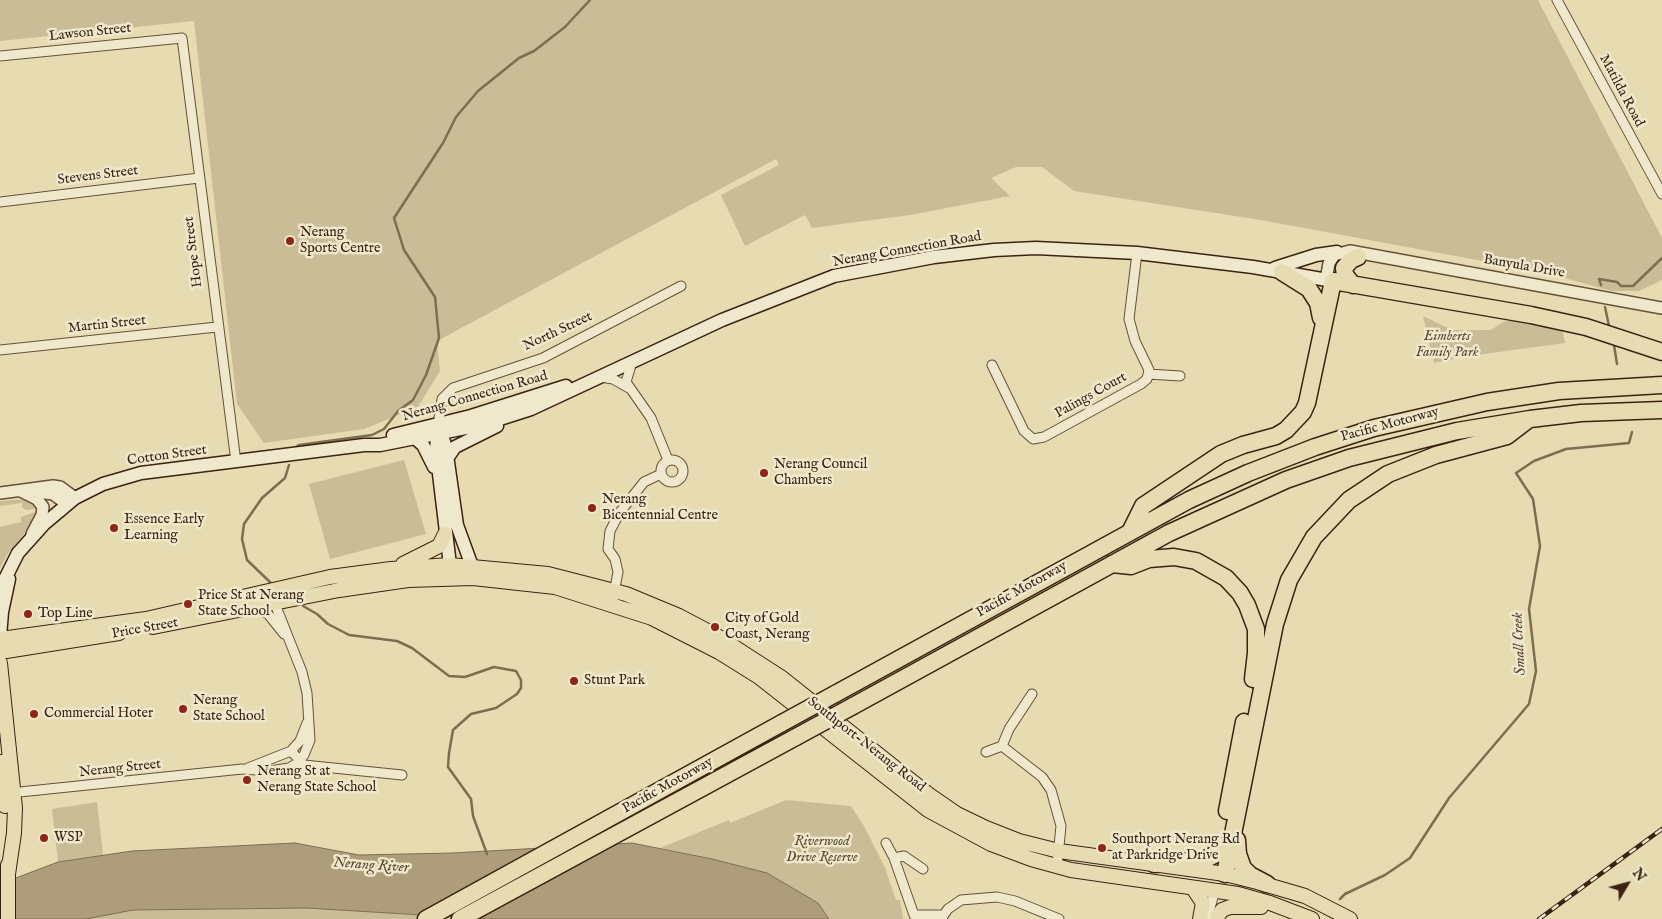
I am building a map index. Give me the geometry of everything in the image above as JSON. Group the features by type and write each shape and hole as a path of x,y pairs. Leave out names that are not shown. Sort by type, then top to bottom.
{"highway":[{"path":"1352,285 1345,275 1344,268 1351,260 1358,257"},
{"path":"1282,272 1298,280 1309,289 1318,303 1321,325"},
{"path":"1132,530 1144,506 1210,462 1242,444 1276,436 1295,421 1307,403 1329,281 1510,311 1586,328 1662,352"},
{"name":"Pacific Motorway","path":"426,919 1132,530 1248,473 1315,447 1374,428 1494,401 1576,390 1662,385"},
{"name":"Pacific Motorway","path":"460,919 1110,564 1239,500 1327,466 1413,440 1530,418 1606,411 1662,410"},
{"path":"1221,874 1237,820 1275,624 1289,580 1314,537 1349,500 1388,474 1436,455 1507,436 1530,418"},
{"path":"1110,564 1131,566 1149,559 1164,558 1196,562 1216,571 1233,585 1252,615 1257,641 1256,666 1221,846 1221,874"},
{"path":"1237,820 1238,851 1241,865 1248,874 1267,884"},
{"path":"1154,864 1204,860 1216,854 1221,846"}],"main road":[{"name":"Nerang Connection Road","path":"364,445 378,438 481,425 531,409 596,377 722,320 834,276 934,257 994,250 1079,249 1137,253 1265,269 1329,281"},
{"path":"1265,269 1286,266 1316,255 1337,252"},
{"name":"Nerang Connection Road","path":"236,462 416,439 596,377"},
{"path":"448,457 455,447 531,409"},
{"name":"North Street","path":"439,431 448,457 457,524 472,572"},
{"name":"North Street","path":"439,431 439,479 450,565"},
{"path":"416,439 426,450 439,479"},
{"name":"Cotton Street","path":"13,562 30,539 71,501 103,484 135,474 236,462"},
{"path":"391,569 432,550 443,541 445,534"},
{"path":"0,589 13,562"},
{"path":"0,638 2,612 13,562"},
{"path":"391,569 450,565 458,572 472,572"},
{"name":"Price Street","path":"0,638 132,622 330,577 391,569"},
{"name":"Southport-Nerang Road","path":"408,580 472,572 613,597 678,616 740,650 782,678 928,794 957,814 1019,841 1059,851 1221,874 1267,884 1305,896 1350,919"},
{"name":"Price Street","path":"0,652 140,630 339,590 408,580"},
{"name":"Southport-Nerang Road","path":"613,597 685,633 759,678 928,810 991,844 1056,866 1087,873 1219,891 1270,903 1312,919"},
{"path":"230,600 265,598 275,604"},
{"path":"0,664 6,793 8,919"},
{"path":"0,748 6,793"},
{"path":"1219,891 1221,874"},
{"path":"1193,888 1202,903 1200,919"},
{"path":"1213,918 1225,909 1242,906 1296,913"}],"street":[{"name":"Matilda Road","path":"1557,0 1662,194"},
{"name":"Lawson Street","path":"0,56 182,38"},
{"name":"Hope Street","path":"182,38 217,327 236,462"},
{"name":"Stevens Street","path":"0,202 199,178"},
{"name":"Banyula Drive","path":"1337,252 1350,250 1662,308"},
{"path":"1329,281 1329,263 1337,252"},
{"path":"1137,253 1129,319 1135,340 1149,370 1148,374 1180,376"},
{"name":"Banyula Drive","path":"1329,281 1338,262 1346,258 1380,256"},
{"name":"North Street","path":"439,431 442,399 453,388 543,358 681,286"},
{"name":"Martin Street","path":"0,350 217,327"},
{"path":"632,362 626,379 629,388 651,418 660,435 668,460"},
{"name":"Palings Court","path":"992,365 1024,431 1033,439 1044,437 1141,384 1147,379 1148,374"},
{"path":"596,377 613,379 629,388"},
{"path":"613,597 618,566 608,549 610,531 620,512 644,482 660,474 664,463 668,460 677,461 682,467 683,473 680,479 675,482 669,482 660,474"},
{"path":"0,493 55,486 71,501"},
{"path":"21,491 37,499 42,507 42,515 30,539"},
{"path":"275,604 302,672 308,708 310,740 304,755 299,761"},
{"path":"254,608 268,614 291,645"},
{"path":"986,752 1002,746 1009,729 1032,694"},
{"path":"308,708 305,733 291,751 299,761 313,766 402,775"},
{"path":"1002,746 1042,778 1051,790 1062,826 1056,866"},
{"name":"Nerang Street","path":"242,769 291,751"},
{"name":"Nerang Street","path":"6,793 242,769 270,771 289,768 299,761"},
{"path":"886,843 894,858 914,915 942,917 960,900 997,897 1015,901 1059,919"},
{"path":"894,858 904,856 923,869"},
{"path":"1213,918 1219,891"}],"green space":[{"path":"0,0 1538,0 1662,238 1662,280 1639,291 1612,291 1542,272 1261,220 1074,191 1042,167 1016,167 991,178 1010,196 910,215 812,228 805,215 745,246 721,195 779,165 776,159 437,341 440,371 418,407 364,429 264,443 237,404 194,21 0,41"},
{"name":"Eimberts Family Park","path":"1423,316 1452,330 1491,330 1503,322 1522,318 1562,328 1565,343 1469,356 1434,363"},
{"path":"404,460 426,534 330,559 309,484"},
{"path":"23,499 32,501 38,506 36,518 7,555 0,568 0,527 21,522 21,517 35,512 35,509 27,510 22,508 22,503 0,506 0,501"},
{"name":"Riverwood Drive Reserve","path":"786,800 851,806 864,826 885,868 896,900 900,900 903,919 829,919 818,903 767,873 660,848 729,820 730,823"},
{"path":"97,802 103,855 58,862 52,809"},
{"path":"306,908 489,919 86,919 133,910"}],"water":[{"name":"Nerang River","path":"295,843 359,855 452,853 632,843 712,859 767,873 818,903 829,919 489,919 306,908 133,910 86,919 0,919 0,884 58,862 132,851"}],"waterway":[{"path":"294,448 299,445 372,435 384,429 398,411 413,400 426,375 439,338 435,297 404,250 394,218 443,143 456,117 478,91 519,58 534,51 565,27 590,0"},
{"name":"Small Creek","path":"1601,285 1599,279 1617,282 1621,286 1633,286 1662,258"},
{"name":"Small Creek","path":"1605,307 1609,326"},
{"name":"Small Creek","path":"1614,345 1617,364"},
{"name":"Small Creek","path":"1340,899 1345,894 1385,875 1410,858 1449,798 1529,704 1536,671 1529,609 1540,546 1533,499 1516,473 1534,461 1566,449 1629,443 1632,432"},
{"path":"271,583 247,560 242,539 244,524 262,498 285,478 289,465"},
{"path":"303,606 317,614 328,624 349,635 397,641 412,648 449,676 465,677 494,667 516,671 521,680 521,688 517,694 496,708 471,714 453,730 449,753 448,767 471,799 473,816 487,854"}],"railway":[{"path":"1539,919 1662,829"}],"place":[{"name":"Nerang Sports Centre","path":"290,241"},
{"name":"Nerang Council Chambers","path":"764,473"},
{"name":"Nerang Bicentennial Centre","path":"592,508"},
{"name":"Essence Early Learning","path":"114,528"},
{"name":"Price St at Nerang State School","path":"188,604"},
{"name":"Top Line","path":"28,614"},
{"name":"City of Gold Coast, Nerang","path":"715,627"},
{"name":"Stunt Park","path":"574,681"},
{"name":"Nerang State School","path":"183,709"},
{"name":"Commercial Hoter","path":"34,714"},
{"name":"Nerang St at Nerang State School","path":"247,780"},
{"name":"WSP","path":"44,838"},
{"name":"Southport Nerang Rd at Parkridge Drive","path":"1102,848"}]}
